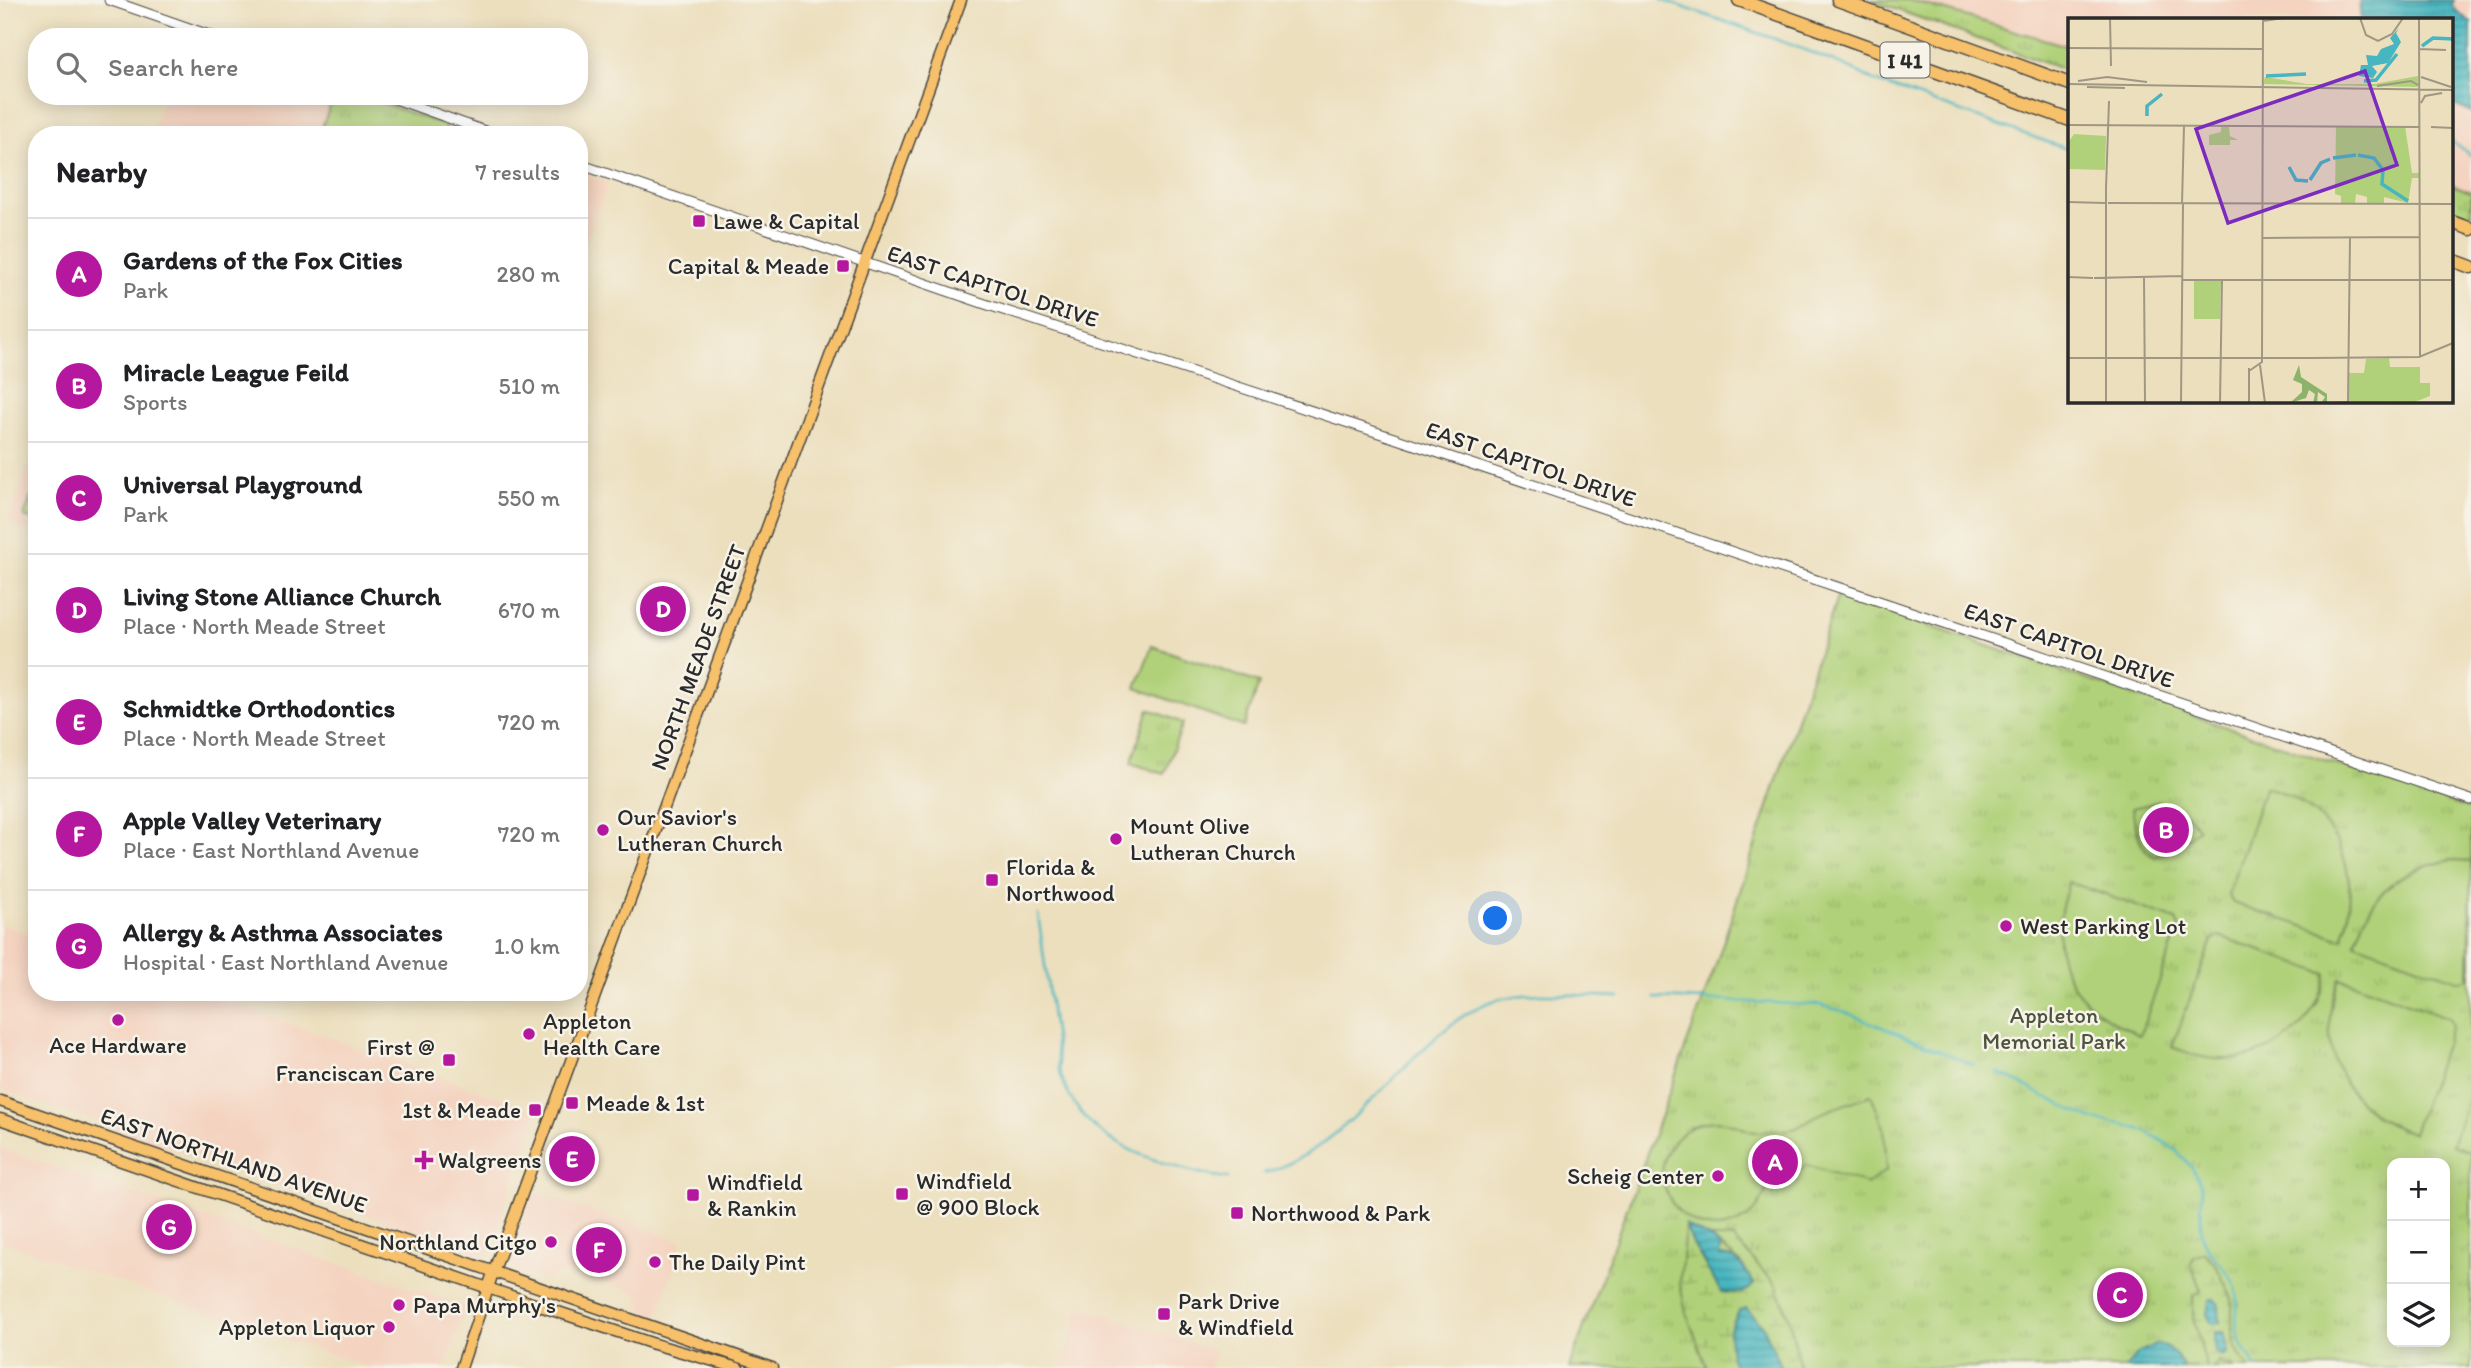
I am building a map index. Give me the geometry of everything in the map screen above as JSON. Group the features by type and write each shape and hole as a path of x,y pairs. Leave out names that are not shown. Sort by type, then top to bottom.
{"highway":[{"name":"I 41","path":"1739,0 2068,119"},
{"name":"I 41","path":"1838,0 2068,83"},
{"path":"2454,222 2471,229"},
{"path":"2454,261 2471,267"}],"main road":[{"name":"NORTH MEADE STREET","path":"461,1368 493,1273 961,0"},
{"name":"EAST NORTHLAND AVENUE","path":"0,1101 772,1368"},
{"name":"EAST NORTHLAND AVENUE","path":"0,1119 628,1336 738,1368"}],"street":[{"path":"109,0 189,28"},
{"path":"412,105 471,126"},
{"name":"EAST CAPITOL DRIVE","path":"588,167 865,264 1381,433 2471,800"}],"shaded area":[{"path":"1909,0 2471,0 2471,192 2454,186 2454,18 2068,18 2068,46"},
{"path":"162,105 331,105 322,126 153,126"},
{"path":"588,175 608,182 588,236"},
{"path":"28,467 28,531 13,526 9,518"},
{"path":"0,924 28,934 28,1001 225,1001 537,1111 487,1257 0,1089"},
{"path":"0,1148 466,1307 445,1368 369,1368 0,1241"},
{"path":"532,1191 682,1241 657,1318 644,1313 639,1297 632,1291 571,1271 560,1273 547,1281 514,1269 509,1259"},
{"path":"1080,1306 1212,1350 1215,1354 1210,1368 1062,1368"}],"green space":[{"path":"1870,0 1909,0 2068,46 2068,71"},
{"path":"331,105 388,105 447,126 322,126"},
{"path":"2454,186 2471,192 2471,218 2454,212"},
{"name":"Appleton Memorial Park","path":"1838,595 2471,810 2471,1368 1569,1368 1716,964"},
{"path":"1152,646 1259,683 1244,727 1136,688"},
{"path":"1149,709 1183,723 1164,774 1131,763"},
{"path":"2265,787 2289,796 2310,809 2326,825 2338,845 2346,866 2350,890 2342,939 2233,903 2228,895"},
{"path":"2159,802 2182,811 2198,829 2179,846 2155,857 2141,843 2132,808"},
{"path":"2452,860 2471,861 2469,978 2460,981 2355,943 2370,909 2390,885 2416,870"},
{"path":"2069,882 2176,920 2179,927 2140,1035 2115,1023 2095,1009 2067,976 2061,956 2059,934 2061,909"},
{"path":"2219,936 2326,974 2314,1009 2303,1023 2289,1036 2257,1054 2220,1059 2172,1047 2212,940"},
{"path":"2340,978 2449,1018 2452,1026 2413,1133 2368,1110 2352,1093 2340,1073 2332,1051 2329,1027 2332,1003"},
{"path":"2471,1092 2471,1152 2452,1145"},
{"path":"1871,1095 1884,1128 1887,1170 1867,1184 1806,1165 1775,1177 1754,1212 1726,1227 1705,1227 1686,1218 1672,1203 1664,1184 1663,1164 1671,1145 1690,1128 1701,1123 1719,1121 1753,1132 1793,1129 1813,1117"},
{"path":"1685,1225 1721,1291 1754,1284 1741,1263 1710,1238 1733,1238 1777,1286 1790,1322 1800,1368 1782,1368 1763,1326 1739,1311 1729,1332 1736,1368 1707,1368 1686,1312 1680,1284"},
{"path":"2205,1252 2216,1265 2232,1299 2232,1334 2237,1351 2249,1368 2235,1368 2219,1362 2214,1368 2207,1368 2193,1317 2193,1296 2201,1291 2191,1264 2194,1257","holes":["2221,1332 2227,1342 2226,1355 2214,1342 2215,1334"]}],"water":[{"path":"2359,0 2454,0 2452,5 2455,10 2471,22 2471,112 2454,105 2454,18 2361,18"},
{"path":"1685,1225 1720,1246 1720,1256 1737,1261 1754,1284 1735,1294 1721,1292"},
{"path":"2214,1299 2219,1305 2220,1323 2212,1324 2207,1315 2209,1301"},
{"path":"1746,1308 1763,1326 1782,1368 1736,1368 1731,1360 1729,1332 1739,1311"},
{"path":"2223,1332 2228,1351 2222,1357 2216,1353 2214,1338 2216,1333"},
{"path":"2155,1344 2172,1351 2184,1368 2125,1368 2138,1353"}],"waterway":[{"path":"1662,0 1796,47 1874,81 2068,149"},
{"path":"2454,143 2471,155"},
{"path":"1038,914 1059,1069 1075,1104 1098,1130 1129,1149 1180,1168 1228,1178"},
{"path":"1264,1173 1287,1165 1328,1139 1454,1022 1484,1004 1526,995 1619,997"},
{"path":"1655,998 1820,1005 1845,1012 1974,1065"},
{"path":"1997,1072 2088,1117 2146,1132 2166,1143 2184,1158 2197,1176 2202,1192 2203,1239 2234,1283 2238,1335 2255,1368"}],"place":[{"name":"Lawe & Capital","path":"699,221"},
{"name":"Capital & Meade","path":"843,266"},
{"name":"Living Stone Alliance Church","path":"663,609"},
{"name":"Our Savior's Lutheran Church","path":"603,830"},
{"name":"Miracle League Feild","path":"2166,830"},
{"name":"Mount Olive Lutheran Church","path":"1116,839"},
{"name":"Florida & Northwood","path":"992,880"},
{"name":"West Parking Lot","path":"2006,926"},
{"name":"Ace Hardware","path":"118,1020"},
{"name":"Appleton Health Care","path":"529,1034"},
{"name":"First @ Franciscan Care","path":"449,1060"},
{"name":"Meade & 1st","path":"572,1103"},
{"name":"1st & Meade","path":"535,1110"},
{"name":"Schmidtke Orthodontics","path":"572,1159"},
{"name":"Walgreens","path":"424,1160"},
{"name":"Gardens of the Fox Cities","path":"1775,1162"},
{"name":"Scheig Center","path":"1718,1176"},
{"name":"Windfield @ 900 Block","path":"902,1194"},
{"name":"Windfield & Rankin","path":"693,1195"},
{"name":"Northwood & Park","path":"1237,1213"},
{"name":"Allergy & Asthma Associates","path":"169,1227"},
{"name":"Northland Citgo","path":"551,1242"},
{"name":"Apple Valley Veterinary","path":"599,1250"},
{"name":"The Daily Pint","path":"655,1262"},
{"name":"Universal Playground","path":"2120,1295"},
{"name":"Papa Murphy's","path":"399,1305"},
{"name":"Park Drive & Windfield","path":"1164,1314"},
{"name":"Appleton Liquor","path":"389,1327"}]}
